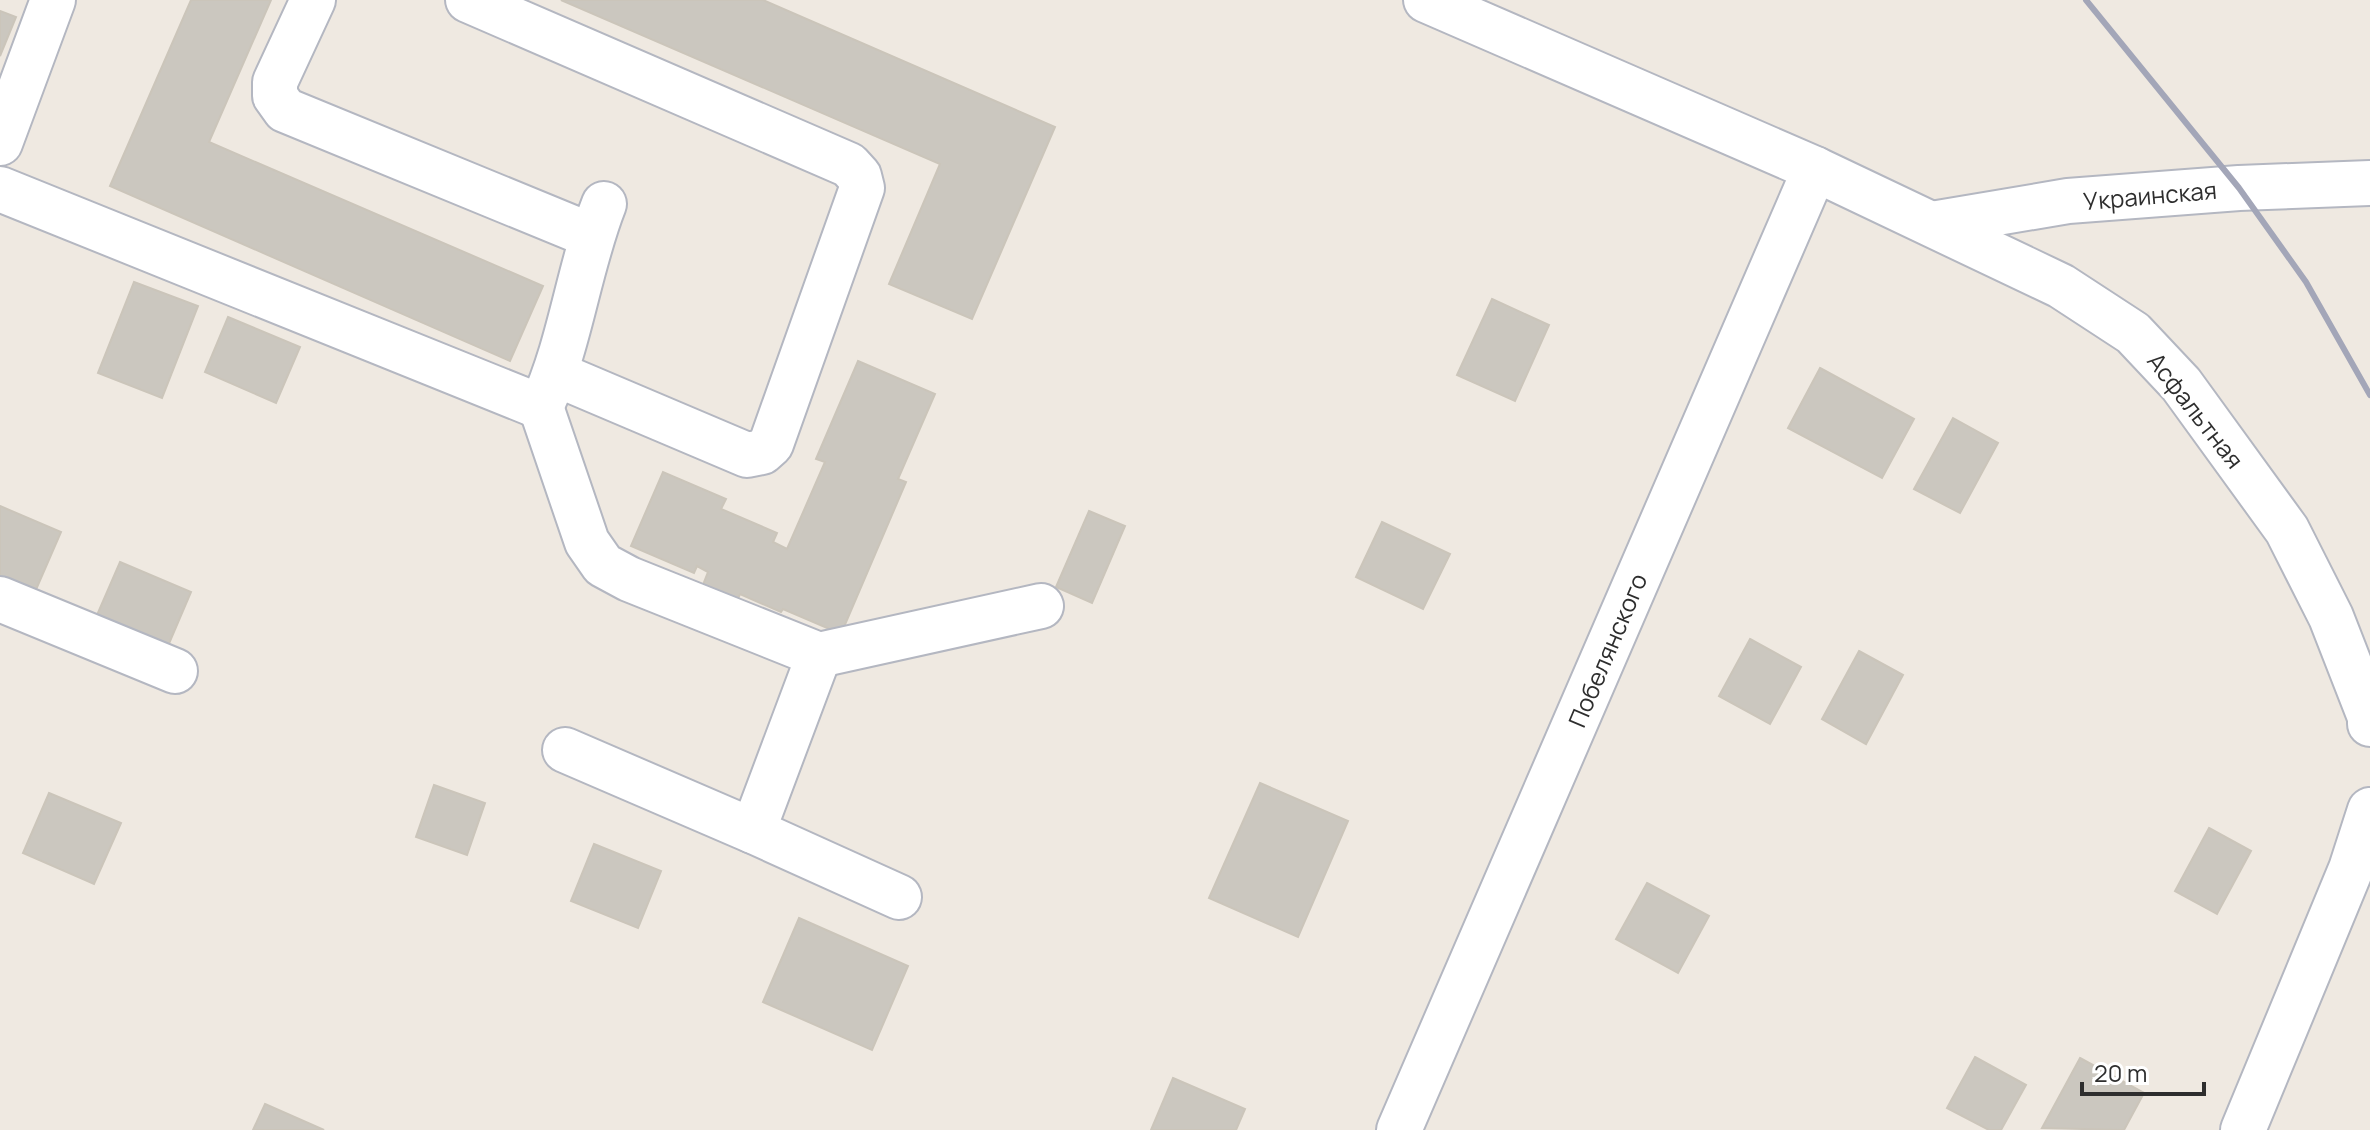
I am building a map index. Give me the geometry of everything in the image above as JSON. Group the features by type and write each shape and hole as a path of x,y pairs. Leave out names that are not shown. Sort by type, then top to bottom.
{"street":[{"path":"0,143 53,0"},
{"path":"313,0 275,82 275,96 285,110 598,220 549,391 587,542 603,565 629,579 819,655 1041,606"},
{"path":"0,189 549,391 747,455 762,452 771,444 862,188 859,176 849,165 468,0"},
{"path":"1426,0 1815,169"},
{"name":"Асфальтная","path":"1815,169 2061,286 2133,333 2181,384 2287,530 2331,617 2370,724"},
{"name":"Побелянского","path":"1399,1130 1815,169"},
{"name":"Украинская","path":"1932,224 2068,201 2239,188 2370,183"},
{"path":"0,599 175,671"},
{"path":"753,831 819,655"},
{"path":"565,750 899,897"},
{"path":"2243,1130 2351,869 2370,810"}],"building":[{"path":"191,0 271,0 209,142 543,286 510,361 110,186"},
{"path":"561,0 763,0 1055,127 972,319 889,284 940,164"},
{"path":"0,11 16,17 0,56"},
{"path":"134,282 198,306 162,398 98,373"},
{"path":"1492,299 1549,325 1515,401 1457,375"},
{"path":"228,317 300,347 276,403 205,372"},
{"path":"858,361 935,394 898,479 906,482 841,634 740,594 733,610 699,595 708,572 697,566 694,573 631,546 663,472 726,499 721,509 777,533 773,542 787,549 825,462 816,459"},
{"path":"1820,368 1914,419 1882,478 1788,428"},
{"path":"1953,418 1998,443 1960,513 1914,489"},
{"path":"0,506 61,532 35,592 0,577"},
{"path":"1089,511 1125,526 1092,603 1056,587"},
{"path":"1382,522 1450,554 1423,609 1356,577"},
{"path":"120,562 191,592 165,653 94,622"},
{"path":"1750,639 1801,667 1770,724 1719,696"},
{"path":"1859,651 1903,675 1866,744 1822,719"},
{"path":"1260,783 1348,821 1298,937 1209,898"},
{"path":"434,785 485,803 467,855 416,837"},
{"path":"49,793 121,823 94,884 23,853"},
{"path":"2209,828 2251,851 2217,914 2175,891"},
{"path":"594,844 661,871 638,928 571,901"},
{"path":"1647,883 1709,916 1678,973 1616,939"},
{"path":"799,918 908,966 872,1050 763,1002"},
{"path":"1975,1057 2026,1085 2001,1130 1989,1130 1947,1108"},
{"path":"2080,1058 2144,1093 2124,1130 2042,1128"},
{"path":"1173,1078 1245,1109 1236,1130 1151,1130"},
{"path":"265,1104 324,1130 253,1130"}],"railway":[{"path":"2086,0 2239,188 2306,282 2370,395"}]}
